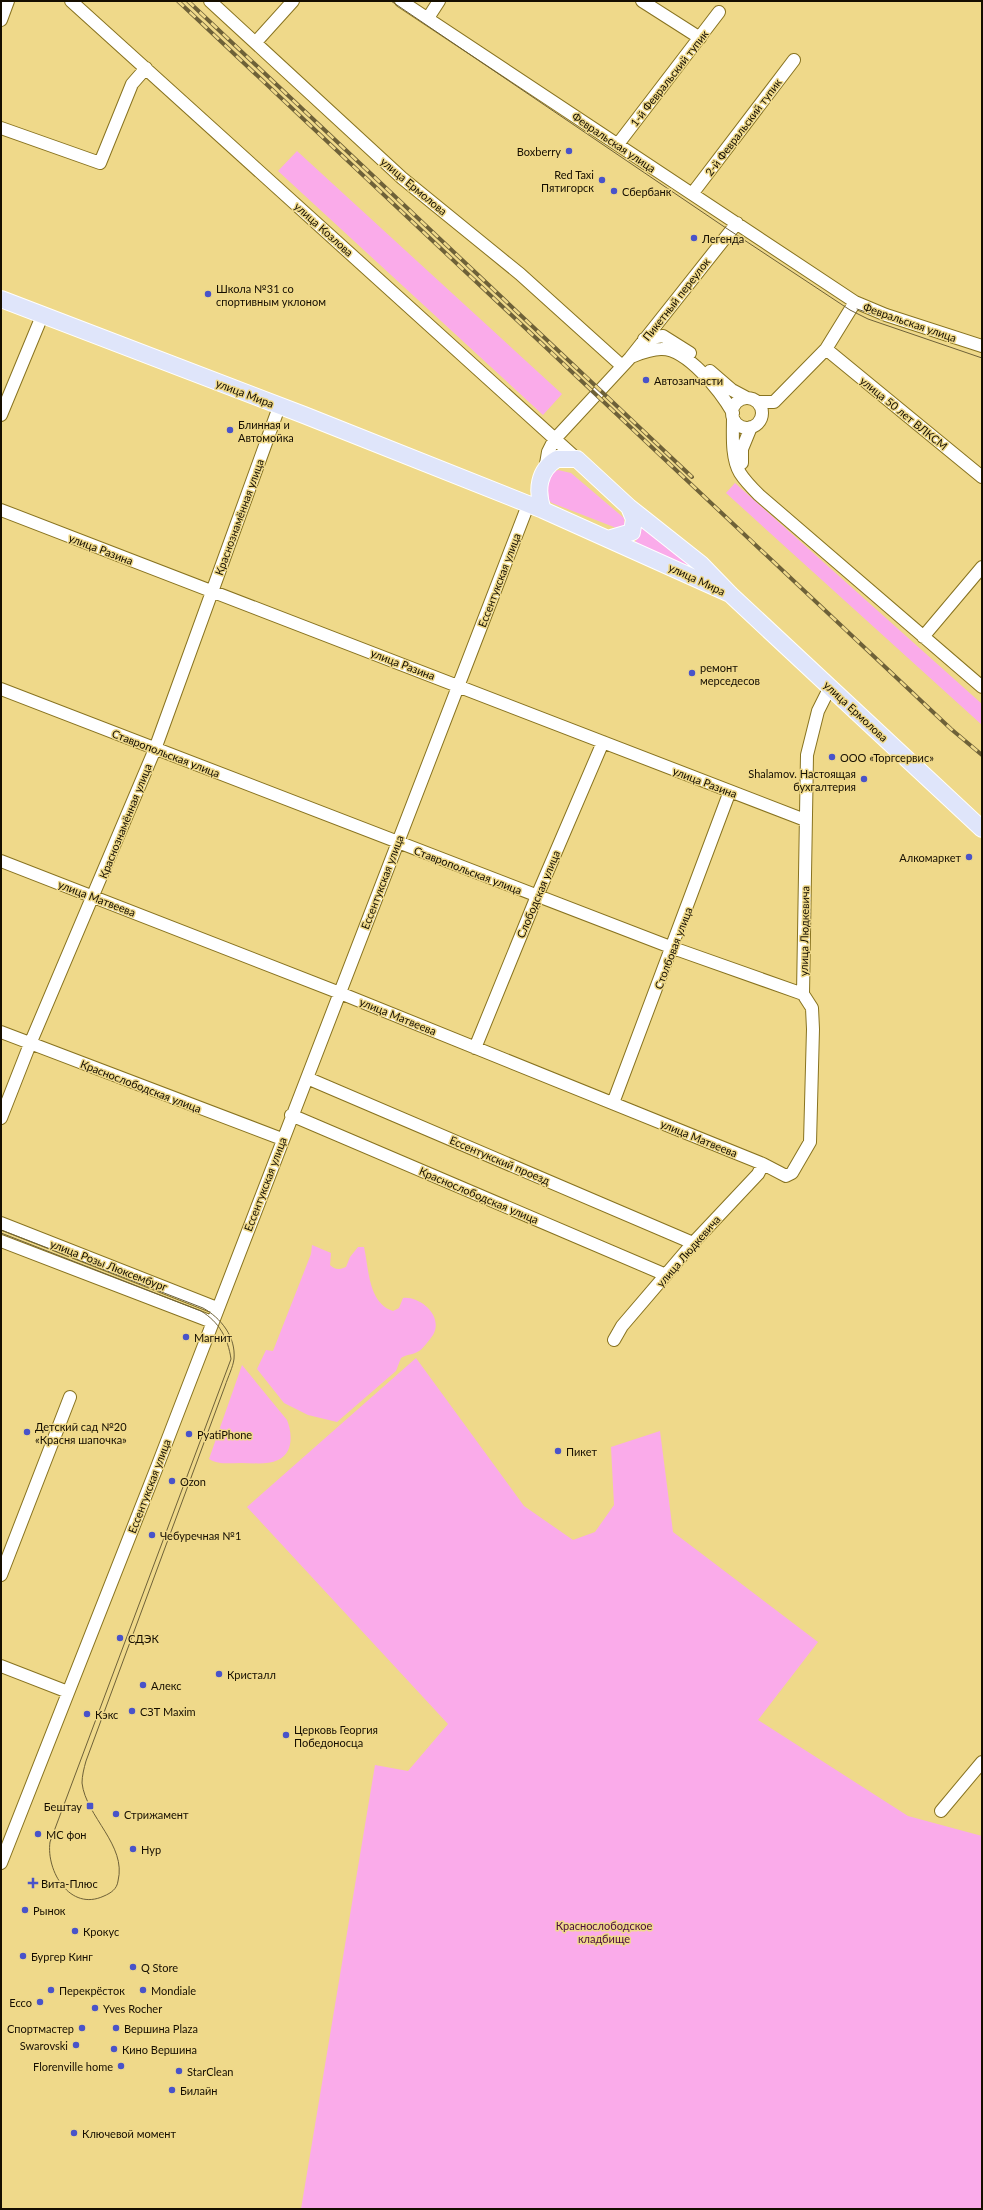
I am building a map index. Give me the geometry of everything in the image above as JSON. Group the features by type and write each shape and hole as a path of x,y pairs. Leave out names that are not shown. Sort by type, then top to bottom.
{"main road":[{"name":"улица Мира","path":"1,299 543,510 730,594"},
{"name":"улица Мира","path":"488,489 521,493 534,486 543,473 557,459 577,459 629,507 701,564 730,594"},
{"path":"543,473 539,496 543,510"},
{"path":"608,539 632,532 634,519 629,507"},
{"name":"улица Ермолова","path":"730,594 982,829"}],"street":[{"path":"1,20 8,1"},
{"name":"улица Ермолова","path":"210,1 256,42 337,120 402,178 626,362"},
{"path":"256,42 293,1"},
{"name":"Февральская улица","path":"401,1 855,302 886,315 982,346"},
{"path":"428,18 439,1"},
{"path":"642,1 700,38"},
{"name":"улица Козлова","path":"75,2 554,440 577,459"},
{"name":"1-й Февральский тупик","path":"618,144 719,12"},
{"name":"2-й Февральский тупик","path":"692,194 794,60"},
{"path":"1,128 100,163 132,84 146,68"},
{"name":"Пикетный переулок","path":"554,440 601,391 626,362 737,223"},
{"path":"626,362 649,350 662,348 671,351 686,359 710,382 740,426 751,427 758,423 774,402 826,348 855,302"},
{"path":"1,415 42,316"},
{"path":"644,339 663,336 684,349 732,390 753,400 762,409 762,417"},
{"name":"улица 50 лет ВЛКСМ","path":"826,348 982,477"},
{"path":"774,402 753,400 737,402 733,415 735,455 739,472 759,495 982,687"},
{"name":"Краснознамённая улица","path":"1,1118 30,1044 155,749 279,407"},
{"path":"744,478 742,449 751,427"},
{"path":"543,473 548,452 554,440"},
{"name":"Ессентукская улица","path":"1,1863 5,1841 68,1692 340,993 397,842 459,686 528,504"},
{"name":"улица Разина","path":"1,510 805,820"},
{"path":"923,637 982,567"},
{"name":"улица Людкевича","path":"792,1173 810,1142 813,1028 812,1008 803,994 807,755 818,711 830,687"},
{"name":"Ставропольская улица","path":"1,689 673,948 803,994"},
{"name":"Слободская улица","path":"475,1048 537,896 603,742"},
{"name":"Столбовая улица","path":"613,1103 673,948 730,791"},
{"name":"улица Матвеева","path":"1,861 340,993 763,1164 786,1176 792,1173"},
{"name":"Краснослободская улица","path":"1,1032 282,1139"},
{"name":"Ессентукский проезд","path":"307,1078 693,1243"},
{"name":"Краснослободская улица","path":"292,1115 666,1275"},
{"name":"улица Людкевича","path":"614,1340 622,1326 693,1243 758,1174 763,1164"},
{"name":"улица Розы Люксембург","path":"1,1223 217,1308"},
{"name":"улица Розы Люксембург","path":"1,1241 212,1322"},
{"path":"1,1575 70,1397"},
{"path":"1,1666 68,1692"},
{"path":"941,1811 982,1762"}],"green space":[{"path":"297,151 562,394 543,415 278,171"},
{"path":"558,470 571,473 624,518 625,527 619,529 552,503 548,500 544,484 552,473"},
{"path":"735,483 982,704 982,725 726,493"},
{"path":"639,519 710,581 635,542 641,533"},
{"path":"312,1245 331,1253 330,1265 337,1269 346,1267 350,1257 358,1247 364,1247 371,1284 379,1301 385,1307 393,1311 399,1308 403,1298 416,1300 423,1304 433,1314 436,1328 433,1335 421,1350 401,1358 396,1371 337,1422 308,1415 284,1403 257,1369 266,1350 273,1351 311,1254"},
{"name":"Краснослободское кладбище","path":"416,1358 524,1506 573,1540 595,1532 614,1505 611,1447 660,1431 673,1532 818,1642 758,1720 908,1816 982,1836 982,2209 301,2209 375,1765 408,1771 448,1724 247,1507"},
{"path":"242,1365 287,1420 289,1425 291,1436 287,1452 283,1457 274,1462 225,1463 209,1459"}],"tram line":[{"path":"391,1 720,224 850,310 868,319 982,358"},
{"path":"857,309 910,327"},
{"path":"1,1230 203,1308 216,1317 226,1329 233,1343 234,1359 232,1369 86,1761 82,1783 85,1795 112,1843 117,1855 119,1868 118,1881 115,1888 107,1895 92,1899 81,1898 71,1894 63,1886 56,1876 52,1865 50,1842 231,1359 230,1351 225,1337 218,1325 201,1311 1,1233"}],"railway":[{"path":"178,1 951,729 982,755"},
{"path":"188,1 692,477"}],"place":[{"name":"Boxberry","path":"569,151"},
{"name":"Red Taxi Пятигорск","path":"602,180"},
{"name":"Сбербанк","path":"614,191"},
{"name":"Легенда","path":"694,238"},
{"name":"Школа №31 со спортивным уклоном","path":"208,294"},
{"name":"Автозапчасти","path":"646,380"},
{"name":"Блинная и Автомойка","path":"230,430"},
{"name":"ремонт мерседесов","path":"692,673"},
{"name":"ООО «Торгсервис»","path":"832,757"},
{"name":"Shalamov. Настоящая бухгалтерия","path":"864,779"},
{"name":"Алкомаркет","path":"969,857"},
{"name":"Магнит","path":"186,1337"},
{"name":"Детский сад №20 «Красня шапочка»","path":"27,1432"},
{"name":"PyatiPhone","path":"189,1434"},
{"name":"Пикет","path":"558,1451"},
{"name":"Ozon","path":"172,1481"},
{"name":"Чебуречная №1","path":"152,1535"},
{"name":"СДЭК","path":"120,1638"},
{"name":"Кристалл","path":"219,1674"},
{"name":"Алекс","path":"143,1685"},
{"name":"СЗТ Maxim","path":"132,1711"},
{"name":"Кэкс","path":"87,1714"},
{"name":"Церковь Георгия Победоносца","path":"286,1735"},
{"name":"Бештау","path":"90,1806"},
{"name":"Стрижамент","path":"116,1814"},
{"name":"МС фон","path":"38,1834"},
{"name":"Нур","path":"133,1849"},
{"name":"Вита-Плюс","path":"33,1883"},
{"name":"Рынок","path":"25,1910"},
{"name":"Крокус","path":"75,1931"},
{"name":"Бургер Кинг","path":"23,1956"},
{"name":"Q Store","path":"133,1967"},
{"name":"Перекрёсток","path":"51,1990"},
{"name":"Mondiale","path":"143,1990"},
{"name":"Ecco","path":"40,2002"},
{"name":"Yves Rocher","path":"95,2008"},
{"name":"Спортмастер","path":"82,2028"},
{"name":"Вершина Plaza","path":"116,2028"},
{"name":"Swarovski","path":"76,2045"},
{"name":"Кино Вершина","path":"114,2049"},
{"name":"Florenville home","path":"121,2066"},
{"name":"StarClean","path":"179,2071"},
{"name":"Билайн","path":"172,2090"},
{"name":"Ключевой момент","path":"74,2133"}]}
